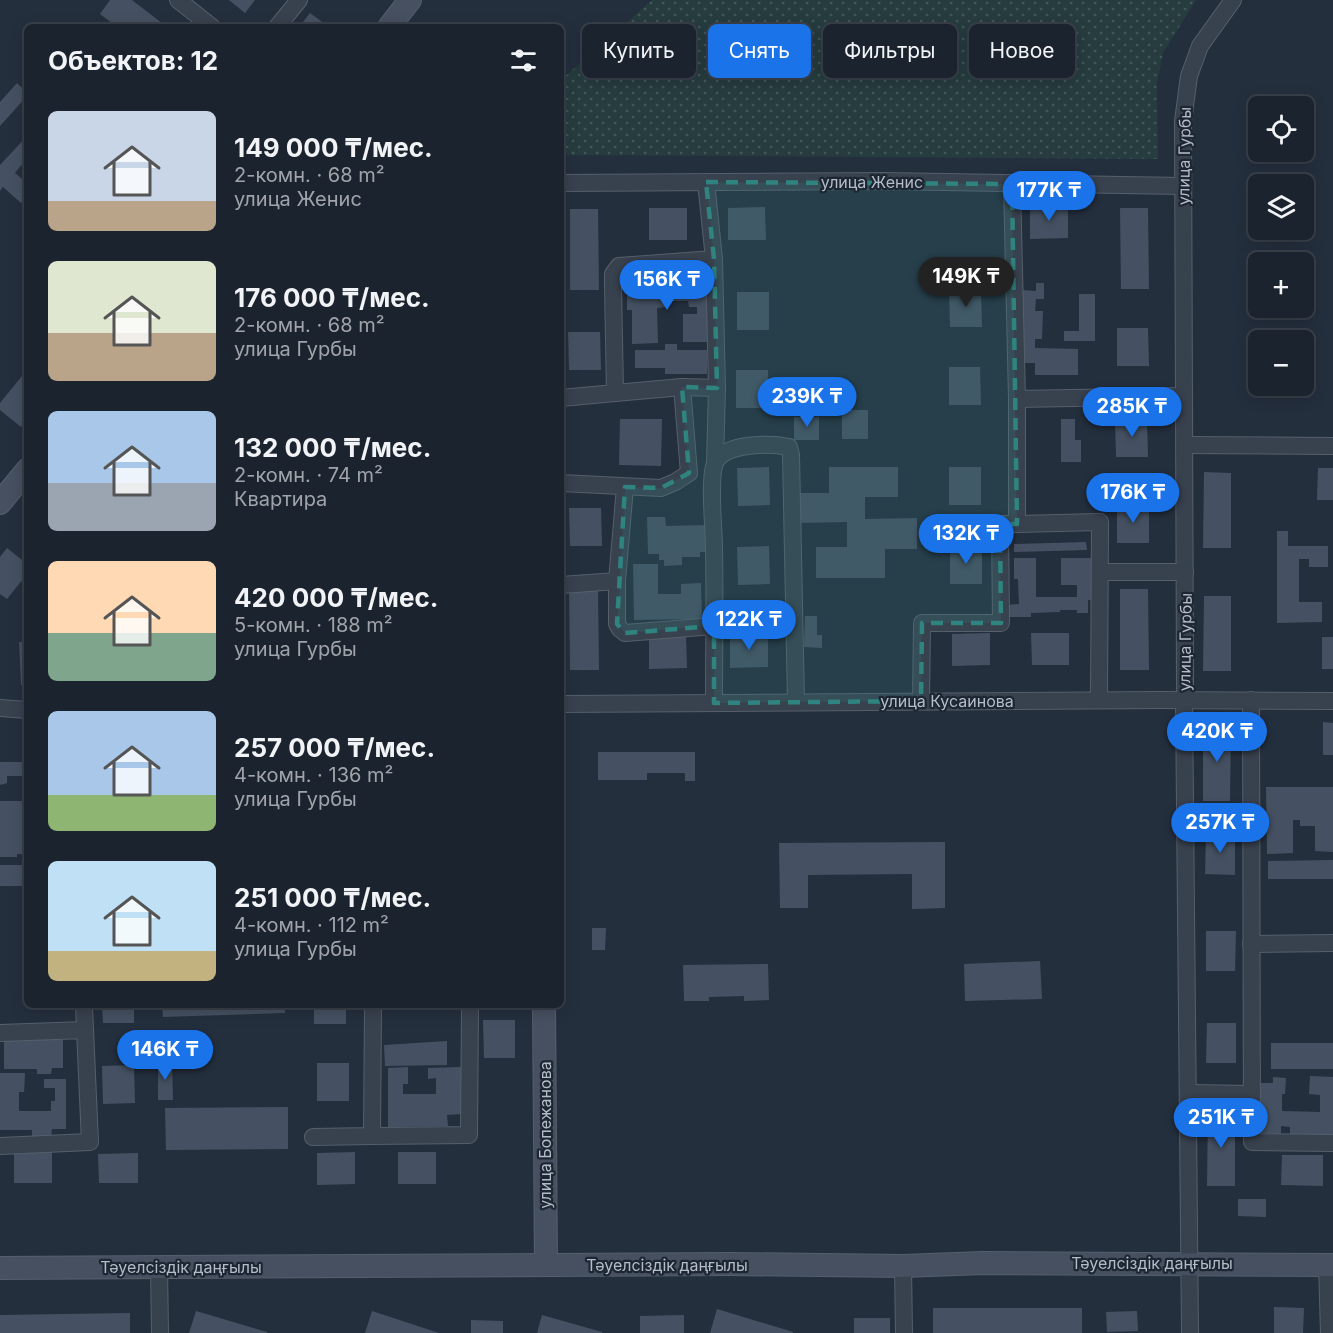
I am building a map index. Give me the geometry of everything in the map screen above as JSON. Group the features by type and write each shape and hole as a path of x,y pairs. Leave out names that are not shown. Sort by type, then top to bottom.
{"street":[{"path":"178,0 208,24"},
{"path":"279,24 299,0"},
{"path":"391,24 410,0"},
{"name":"улица Гурбы","path":"1190,1333 1184,700 1183,121 1189,76 1200,46 1233,0"},
{"path":"706,182 714,259 717,388 716,462 712,477 714,703"},
{"name":"улица Женис","path":"564,183 885,182 1183,186"},
{"path":"1012,184 1017,399 1017,524"},
{"path":"615,393 613,286 614,274 619,266 714,259"},
{"path":"564,398 682,387 717,388"},
{"path":"564,483 661,488 689,473 682,387"},
{"path":"1017,399 1184,396"},
{"path":"716,462 725,452 741,447 780,445 789,447 796,702"},
{"path":"1185,445 1333,446"},
{"path":"0,503 24,474"},
{"path":"625,487 617,581 620,629 626,633 714,626"},
{"path":"921,701 922,623 1001,623 1000,524 1100,522 1099,700"},
{"path":"1100,572 1185,572"},
{"path":"564,585 617,581"},
{"name":"улица Кусаинова","path":"564,704 1099,700 1333,701"},
{"path":"1251,700 1252,1142 1333,1143"},
{"path":"0,708 24,710"},
{"path":"1251,944 1333,943"},
{"path":"0,1146 90,1143 84,1008"},
{"path":"372,1136 373,1008"},
{"path":"313,1137 469,1135 470,1008"},
{"name":"улица Бопежанова","path":"544,1008 546,1265"},
{"path":"0,1033 86,1030"},
{"path":"1188,1093 1252,1094"},
{"name":"Тәуелсіздік даңғылы","path":"0,1268 731,1264 903,1266 983,1263 1330,1265"},
{"path":"1329,1333 1330,1265"},
{"path":"903,1266 904,1333"},
{"path":"159,1267 160,1333"}],"highlighted area":[{"path":"706,182 1012,184 1017,524 1000,524 1001,623 922,623 921,701 714,703 714,626 625,633 617,624 625,487 661,488 689,473 682,387 717,388 714,259"}],"green space":[{"path":"652,0 1196,0 1163,53 1157,83 1158,159 564,155 564,77 582,62 582,78 696,78 696,24 625,24"}],"building":[{"path":"110,0 132,0 163,24 113,24 100,14"},
{"path":"229,0 255,0 245,13"},
{"path":"310,13 325,24 301,24"},
{"path":"17,83 24,90 24,99 0,126 0,102"},
{"path":"24,139 24,162 15,173 24,180 24,199 21,203 3,187 0,191 0,165"},
{"path":"1068,206 1068,238 1030,239 1030,207"},
{"path":"765,207 766,240 728,240 728,208"},
{"path":"649,208 687,208 687,240 649,240"},
{"path":"1120,208 1148,208 1149,289 1121,289"},
{"path":"570,209 598,209 599,290 570,290"},
{"path":"627,281 652,281 652,287 709,286 709,342 683,342 683,314 697,314 697,307 689,307 688,301 666,301 666,307 657,308 658,343 632,344 632,310 627,310"},
{"path":"1036,283 1044,283 1044,299 1036,299 1035,311 1043,311 1042,339 1035,339 1035,348 1078,349 1078,375 1035,375 1035,363 1020,363 1021,290 1036,291"},
{"path":"949,289 981,289 982,327 950,327"},
{"path":"737,292 769,292 769,330 737,330"},
{"path":"1079,294 1095,294 1095,341 1064,341 1064,331 1079,331"},
{"path":"1117,328 1148,328 1149,366 1117,366"},
{"path":"568,332 600,332 601,370 569,370"},
{"path":"665,344 677,344 677,350 707,350 707,374 665,374 665,368 635,368 635,350 665,350"},
{"path":"949,367 980,367 981,405 949,405"},
{"path":"736,370 768,370 769,408 736,408"},
{"path":"22,376 24,378 24,423 21,427 0,410 0,403"},
{"path":"842,410 868,410 868,439 842,439"},
{"path":"794,417 819,417 819,440 794,440"},
{"path":"620,419 662,419 661,466 619,465"},
{"path":"1061,419 1075,419 1075,440 1081,440 1081,462 1061,462"},
{"path":"1115,419 1147,419 1148,457 1116,457"},
{"path":"769,467 770,505 738,506 737,468"},
{"path":"829,467 898,467 898,497 865,497 865,519 917,518 917,549 885,549 885,578 816,578 816,547 847,547 847,522 795,523 795,493 829,493"},
{"path":"949,467 981,467 981,505 949,505"},
{"path":"1318,468 1333,468 1333,500 1317,500"},
{"path":"1204,472 1231,473 1231,548 1203,548"},
{"path":"1117,505 1149,505 1149,543 1117,543"},
{"path":"569,508 601,508 602,546 570,546"},
{"path":"647,517 665,517 666,526 707,525 707,552 700,552 700,557 682,557 682,565 664,566 664,560 659,560 659,554 648,554"},
{"path":"1277,531 1288,531 1288,546 1328,546 1328,567 1309,567 1309,559 1299,559 1299,602 1322,602 1322,622 1277,623"},
{"path":"1086,542 1087,550 1014,552 1014,544"},
{"path":"769,546 770,584 738,585 737,547"},
{"path":"950,546 982,546 982,584 950,584"},
{"path":"7,548 24,562 24,578 7,599 0,594 0,557"},
{"path":"1014,558 1036,558 1036,597 1077,597 1077,585 1061,585 1061,558 1091,558 1091,600 1088,600 1088,613 1077,613 1077,610 1060,610 1060,612 1031,613 1031,617 1006,617 1006,605 1019,604 1018,579 1014,579"},
{"path":"633,564 658,564 658,594 681,594 681,584 701,583 702,619 634,620"},
{"path":"569,589 598,589 599,670 570,670"},
{"path":"1120,589 1148,589 1149,670 1120,670"},
{"path":"1204,596 1231,596 1231,671 1203,671"},
{"path":"805,616 817,616 817,635 822,635 822,648 804,647"},
{"path":"990,633 990,665 952,666 952,634"},
{"path":"1031,633 1069,633 1069,665 1032,665"},
{"path":"730,635 768,635 768,667 730,668"},
{"path":"686,636 687,668 649,669 649,637"},
{"path":"1322,637 1333,637 1333,669 1322,669"},
{"path":"19,642 24,642 24,685 21,685"},
{"path":"1323,722 1333,723 1333,755 1323,755"},
{"path":"1203,726 1231,726 1230,801 1203,801"},
{"path":"598,752 695,752 695,781 685,781 685,773 647,773 647,780 598,780"},
{"path":"0,762 22,762 22,776 7,776 7,783 0,785"},
{"path":"1266,787 1333,787 1333,852 1315,851 1315,826 1300,826 1300,820 1293,820 1293,853 1267,854"},
{"path":"0,801 24,801 24,854 17,854 17,857 0,857"},
{"path":"1206,834 1235,834 1235,875 1205,874"},
{"path":"945,842 945,908 912,909 912,874 808,875 808,908 780,908 779,843"},
{"path":"1333,860 1333,879 1268,879 1268,861"},
{"path":"0,865 24,865 24,886 0,886"},
{"path":"592,928 606,928 605,950 592,950"},
{"path":"1206,931 1236,931 1235,971 1206,971"},
{"path":"1040,961 1042,999 965,1001 964,964"},
{"path":"768,964 769,1000 744,1001 744,996 709,997 709,1001 684,1001 683,965"},
{"path":"102,1008 134,1008 134,1023 103,1023"},
{"path":"162,1008 285,1008 285,1013 163,1017"},
{"path":"314,1008 346,1008 346,1024 314,1024"},
{"path":"483,1020 515,1020 515,1058 484,1058"},
{"path":"1207,1023 1236,1023 1236,1063 1206,1063"},
{"path":"4,1040 63,1040 63,1068 52,1068 51,1074 37,1074 37,1069 4,1069"},
{"path":"447,1041 447,1065 385,1066 384,1045"},
{"path":"1271,1043 1333,1043 1333,1069 1271,1069"},
{"path":"158,1062 172,1062 173,1100 158,1100"},
{"path":"317,1063 349,1063 349,1101 317,1101"},
{"path":"134,1065 135,1103 103,1104 102,1066"},
{"path":"408,1067 408,1084 403,1084 403,1094 436,1094 436,1078 428,1079 428,1068 461,1067 462,1114 447,1115 448,1126 388,1127 388,1068"},
{"path":"0,1073 25,1073 24,1092 19,1092 19,1111 51,1111 51,1101 55,1101 55,1088 44,1088 44,1079 66,1079 66,1129 52,1129 51,1139 32,1139 32,1130 0,1130"},
{"path":"1310,1076 1333,1077 1333,1137 1290,1136 1290,1127 1281,1126 1281,1134 1260,1133 1261,1083 1273,1083 1273,1077 1286,1078 1285,1094 1282,1094 1282,1111 1320,1112 1320,1095 1309,1094"},
{"path":"288,1107 288,1149 166,1150 165,1108"},
{"path":"1208,1111 1235,1111 1235,1186 1207,1186"},
{"path":"14,1151 52,1151 52,1183 14,1183"},
{"path":"355,1152 355,1184 317,1185 317,1153"},
{"path":"398,1152 436,1152 436,1184 398,1184"},
{"path":"138,1153 138,1183 99,1183 98,1154"},
{"path":"1282,1155 1323,1155 1323,1186 1281,1185"},
{"path":"1238,1199 1266,1199 1266,1217 1238,1216"},
{"path":"1274,1307 1304,1308 1303,1333 1274,1333"},
{"path":"933,1308 1082,1308 1082,1333 933,1333"},
{"path":"717,1309 793,1332 793,1333 710,1333"},
{"path":"196,1311 267,1332 267,1333 189,1333"},
{"path":"372,1311 439,1333 365,1333"},
{"path":"1137,1311 1138,1331 1107,1332 1106,1312"},
{"path":"130,1313 130,1333 0,1333 0,1315"},
{"path":"542,1315 602,1332 602,1333 537,1333"},
{"path":"684,1315 684,1333 640,1333 640,1316"},
{"path":"854,1318 890,1318 890,1333 854,1333"},
{"path":"471,1320 503,1321 503,1333 471,1333"}]}
